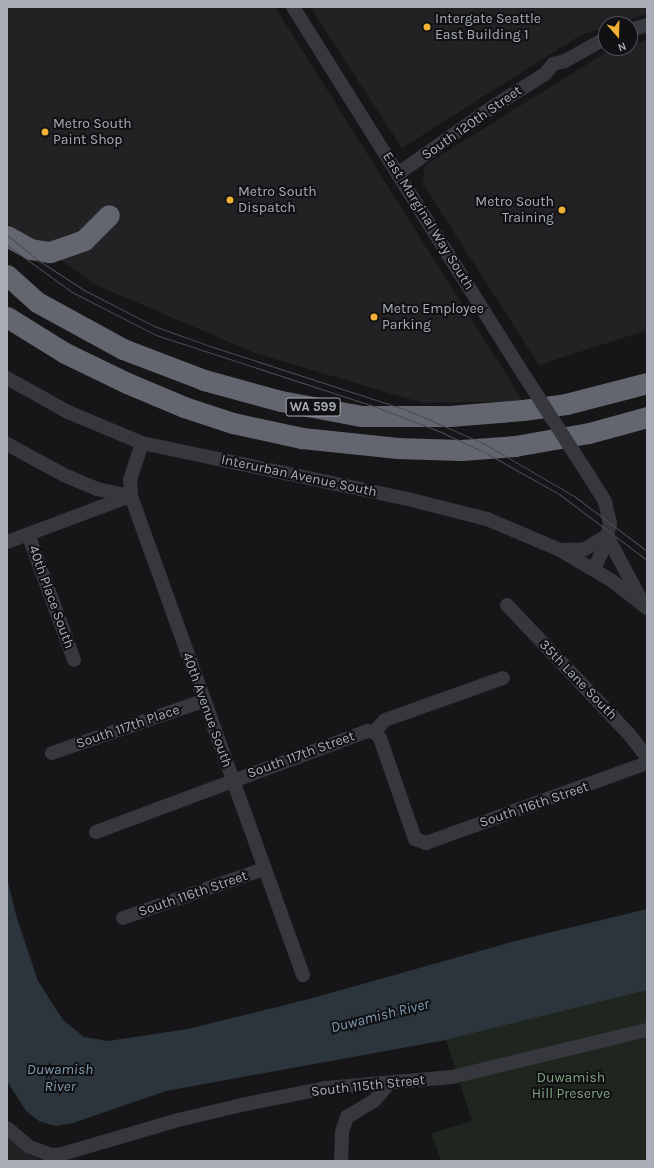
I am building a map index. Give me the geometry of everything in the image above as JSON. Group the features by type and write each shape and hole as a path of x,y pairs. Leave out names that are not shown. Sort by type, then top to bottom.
{"highway":[{"path":"7,236 30,249 50,252 84,240 109,215"},
{"name":"WA 599","path":"7,275 37,302 123,349 204,380 281,401 361,416 450,416 524,410 566,404 647,382"},
{"name":"WA 599","path":"7,317 65,353 127,383 184,407 233,423 309,439 397,448 461,450 515,446 582,434 647,417"}],"street":[{"name":"East Marginal Way South","path":"293,7 399,173 524,375 589,476 608,509 610,522 607,536 594,569"},
{"name":"South 120th Street","path":"399,173 494,106 545,74 553,75 562,69 565,61 598,42"},
{"name":"Interurban Avenue South","path":"7,378 68,412 142,443 461,511 513,528 560,550 594,569"},
{"name":"40th Avenue South","path":"142,443 130,480 131,496 203,701 303,975"},
{"path":"7,444 64,475 97,488 131,496"},
{"path":"7,542 131,496"},
{"name":"40th Place South","path":"28,534 74,660"},
{"path":"560,550 585,549 607,536 646,606"},
{"path":"594,569 646,606"},
{"name":"35th Lane South","path":"507,606 629,734 647,757"},
{"name":"South 117th Street","path":"96,832 232,780 367,731 374,732 385,720 503,678"},
{"name":"South 117th Place","path":"52,753 203,701"},
{"name":"South 116th Street","path":"374,732 380,738 415,839 426,844 647,763"},
{"name":"South 116th Street","path":"123,918 264,869"},
{"name":"South 115th Street","path":"49,1158 76,1152 148,1129 246,1104 326,1088 452,1077 647,1030"},
{"path":"341,1161 342,1132 347,1117 374,1101 389,1083"},
{"path":"7,1128 26,1145 49,1158"}],"shaded area":[{"path":"7,7 275,7 523,401 423,403 255,353 96,285 7,223"},
{"path":"310,7 647,7 647,14 638,17 598,16 598,30 581,35 402,148"},
{"path":"647,40 647,330 539,365 423,184 425,165 600,56 638,56 638,43"},
{"path":"7,1138 32,1156 44,1161 7,1161"}],"green space":[{"name":"Duwamish Hill Preserve","path":"647,990 647,1161 441,1161 431,1133 472,1121 446,1040"}],"water":[{"name":"Duwamish River","path":"7,878 16,915 38,981 63,1020 84,1037 108,1041 188,1029 309,999 515,941 647,909 647,990 446,1040 166,1091 73,1123 56,1126 39,1121 26,1111 7,1081"}],"tram line":[{"path":"7,235 38,260 84,290 154,326 210,346 407,410 483,443 574,496 647,551"},
{"path":"7,245 72,292 156,335 376,407 441,432 486,453 559,494 647,560"}],"place":[{"name":"Intergate Seattle East Building 1","path":"427,27"},
{"name":"Metro South Paint Shop","path":"45,132"},
{"name":"Metro South Dispatch","path":"230,200"},
{"name":"Metro South Training","path":"562,210"},
{"name":"Metro Employee Parking","path":"374,317"}]}
